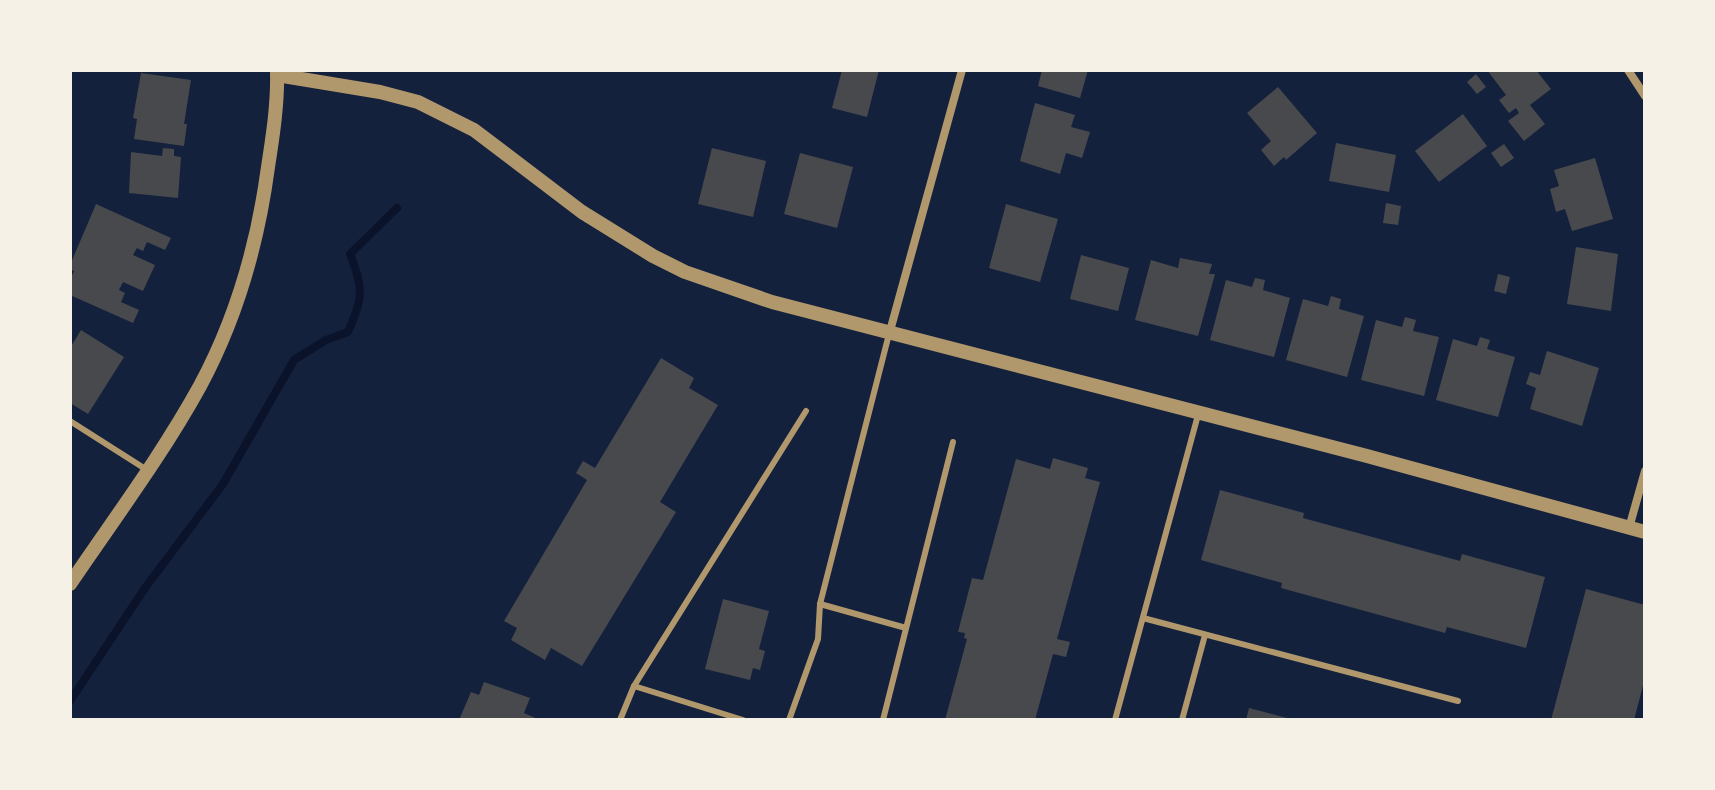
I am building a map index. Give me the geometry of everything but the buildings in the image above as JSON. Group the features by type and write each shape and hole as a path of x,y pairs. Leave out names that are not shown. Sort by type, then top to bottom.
{"street":[{"path":"890,331 962,70"},
{"path":"1628,70 1645,96"},
{"path":"70,584 200,385 234,309 256,233 266,183 277,72 418,102 474,130 582,212 653,256 685,272 772,302 1645,532"},
{"path":"1629,528 1645,471"}],"lane":[{"path":"789,720 818,639 820,604 890,331"},
{"path":"620,720 634,686 806,411"},
{"path":"1115,720 1198,412"},
{"path":"70,421 147,470"},
{"path":"883,720 953,442"},
{"path":"820,604 906,628"},
{"path":"1143,618 1458,701"},
{"path":"1182,720 1205,635"},
{"path":"634,686 743,720"}],"waterway":[{"path":"70,701 145,588 223,484 294,360 326,340 348,332 360,293 350,254 397,208"}]}
